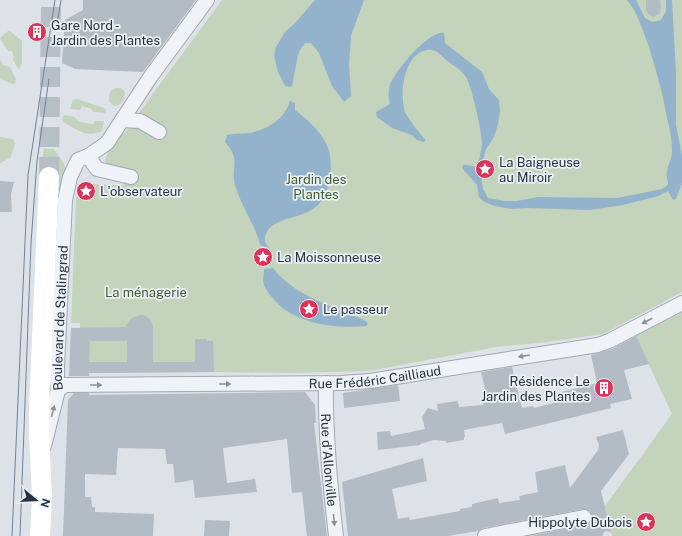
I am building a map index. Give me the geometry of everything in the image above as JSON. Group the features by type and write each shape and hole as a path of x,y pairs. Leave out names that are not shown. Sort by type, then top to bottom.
{"street":[{"name":"Boulevard de Stalingrad","path":"40,457 48,432 58,390 57,367 65,200 70,177 78,160 88,156 107,143 150,76 206,0"},
{"path":"122,120 140,121 159,132"},
{"path":"88,156 97,169 131,176"},
{"name":"Boulevard de Stalingrad","path":"40,536 42,496 39,409 49,177"},
{"name":"Rue Frédéric Cailliaud","path":"58,390 65,385 326,383 370,381 598,345 682,303"},
{"name":"Rue d'Allonville","path":"326,383 330,486 336,536"},
{"path":"485,536 584,517"}],"green space":[{"name":"Jardin des Plantes","path":"222,0 682,0 682,292 603,334 496,347 369,371 290,373 89,373 89,355 80,332 80,323 71,323 76,198 86,184 124,185 126,171 117,169 106,163 105,160 110,147 131,126 135,126 138,114"},
{"path":"8,31 22,41 22,63 19,70 13,60 14,57 12,51 8,51 0,38"},
{"path":"0,59 3,65 10,67 16,79 15,83 13,84 0,79"},
{"path":"116,88 121,88 125,92 121,103 114,106 109,101 109,96 110,93"},
{"path":"77,99 104,108 106,110 105,113 93,112 92,109 82,106 80,110 70,109 73,100"},
{"path":"64,115 74,117 80,122 93,124 95,121 104,121 102,131 92,134 82,132 64,122 62,120"},
{"path":"0,137 13,139 15,144 10,158 0,163"},
{"path":"44,149 54,149 62,160 66,170 65,179 58,191 54,175 39,175"},
{"path":"682,310 682,536 612,536 605,506 672,414 635,335"}],"water":[{"path":"315,0 364,0 351,36 349,64 351,96 344,102 332,86 319,53 311,43 305,43 300,50 292,86 285,86 278,72 274,56 276,47 285,32"},
{"path":"627,0 636,0 645,18 652,22 661,20 666,11 666,0 672,0 676,74 676,125 682,156 682,183 676,199 673,200 668,191 658,196 623,205 590,210 512,209 494,206 483,201 479,197 477,185 462,168 463,165 478,165 482,145 479,121 471,89 462,72 433,50 427,50 419,53 413,58 408,66 403,85 403,104 405,112 425,141 417,140 412,135 392,128 377,117 376,112 390,104 388,94 390,85 405,62 422,44 430,38 444,33 445,43 482,72 489,89 499,100 500,111 498,124 494,137 486,149 481,168 483,189 488,198 504,201 517,201 538,197 617,198 662,189 668,183 667,172 672,151 670,130 657,73 649,47 637,16"},
{"path":"290,101 295,103 295,110 312,125 326,143 330,158 330,176 326,193 317,206 312,210 280,221 269,229 265,235 265,242 270,248 260,245 258,237 235,185 233,154 225,142 227,135 256,132 274,123 284,113"},
{"path":"273,268 281,277 302,292 314,299 362,319 368,324 366,326 341,327 315,323 302,319 291,313 281,306 269,294 264,285 264,269"}],"building":[{"path":"83,0 196,0 143,72 75,69 62,63 65,20 83,10"},
{"path":"646,0 660,0 661,9 659,14 653,17 649,15 646,11"},
{"path":"0,181 14,182 11,194 12,212 0,212"},
{"path":"139,315 144,315 151,320 153,327 153,362 195,362 195,339 207,339 207,341 213,341 214,372 89,373 89,376 69,376 71,328 125,327 132,318","holes":["90,341 127,341 127,362 89,362"]},
{"name":"Résidence Le Jardin des Plantes","path":"636,336 649,364 624,370 632,399 610,404 611,408 505,434 502,423 464,430 464,440 446,443 446,441 434,440 420,445 378,450 377,432 390,431 391,436 425,429 422,417 428,408 438,411 437,404 457,401 459,407 483,405 483,403 488,402 481,372 512,367 522,408 533,406 534,408 558,402 557,397 563,396 562,392 597,383 591,355 612,349"},
{"path":"398,385 400,401 344,408 343,393"},
{"path":"305,392 315,405 316,423 314,423 327,536 307,536 302,492 292,493 287,439 223,448 227,483 255,479 257,492 195,498 193,480 175,483 173,464 167,464 165,449 118,448 116,475 85,474 85,497 91,497 92,507 95,507 95,512 154,514 153,536 63,536 68,400 74,393 89,393 89,395"},
{"path":"623,430 629,454 601,491 611,532 605,531 602,536 530,536 589,524 592,519 592,515 590,511 583,509 483,528 479,531 447,536 348,536 342,482 423,458 427,481 392,489 398,519 409,517 410,520 460,511 460,509 472,507 472,504 498,498 499,503 520,500 519,496 538,492 535,472 565,465 570,488 598,450 599,445 596,437"},
{"path":"205,520 230,521 229,536 204,536"}],"tunnel":[{"path":"49,177 51,0"}],"tram line":[{"path":"12,536 28,175 55,0"},
{"path":"57,24 61,0"},
{"path":"20,536 31,243 37,161 49,79"}],"place":[{"name":"Gare Nord - Jardin des Plantes","path":"37,32"},
{"name":"La Baigneuse au Miroir","path":"485,169"},
{"name":"L'observateur","path":"86,191"},
{"name":"La Moissonneuse","path":"263,257"},
{"name":"Le passeur","path":"309,309"},
{"name":"Résidence Le Jardin des Plantes","path":"604,388"},
{"name":"Hippolyte Dubois","path":"646,522"}],"park label":[{"name":"La ménagerie","path":"146,292"}]}
